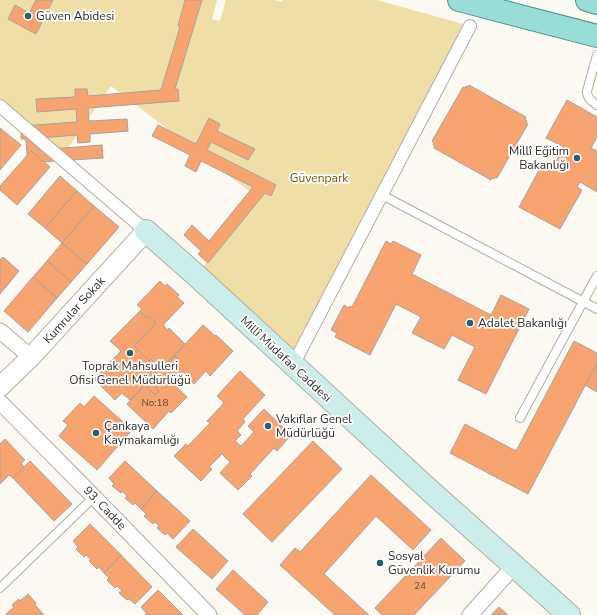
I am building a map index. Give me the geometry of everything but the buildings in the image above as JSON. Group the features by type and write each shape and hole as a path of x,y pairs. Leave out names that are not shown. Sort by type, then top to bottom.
{"main road":[{"path":"459,0 597,36"},
{"path":"587,0 597,3"},
{"name":"Millî Müdafaa Caddesi","path":"146,231 514,566 552,607 569,615"}],"street":[{"path":"293,365 470,26"},
{"name":"Millî Müdafaa Caddesi","path":"0,106 146,231"},
{"name":"Kumrular Sokak","path":"0,387 31,357 146,231"},
{"path":"0,332 31,357"},
{"name":"93. Cadde","path":"0,402 209,615"},
{"path":"470,615 514,566"}],"lane":[{"path":"597,54 587,91 588,98 597,105"},
{"path":"382,195 597,309"},
{"path":"520,418 597,276"},
{"path":"0,588 94,497"}],"green space":[{"name":"Güvenpark","path":"0,0 36,0 29,13 15,5 36,33 53,0 217,0 212,19 220,21 226,0 274,0 282,2 283,0 377,0 470,26 293,365 197,276 253,194 111,86 61,158 0,106"}],"place":[{"name":"Güven Abidesi","path":"28,16"},
{"name":"Millî Eğitim Bakanlığı","path":"577,158"},
{"name":"Adalet Bakanlığı","path":"470,323"},
{"name":"Toprak Mahsulleri Ofisi Genel Müdürlüğü","path":"130,353"},
{"name":"Vakıflar Genel Müdürlüğü","path":"268,426"},
{"name":"Çankaya Kaymakamlığı","path":"96,433"},
{"name":"Sosyal Güvenlik Kurumu","path":"380,563"}]}
